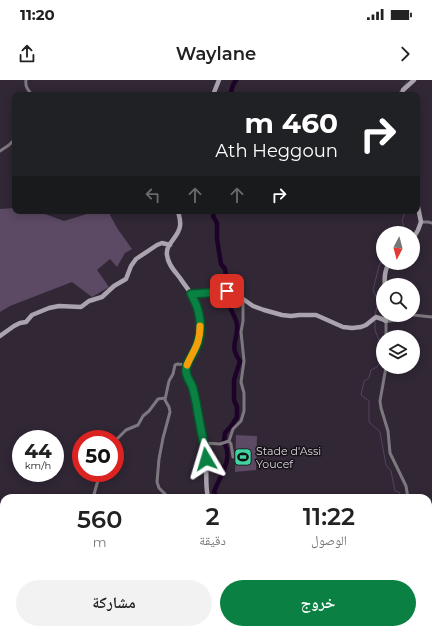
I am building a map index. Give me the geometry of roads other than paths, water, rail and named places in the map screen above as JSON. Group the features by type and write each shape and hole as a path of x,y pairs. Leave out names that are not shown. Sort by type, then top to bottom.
{"street":[{"path":"26,80 25,85 30,92"},
{"path":"214,92 219,80"},
{"path":"403,92 414,80"},
{"path":"0,152 12,142"},
{"path":"179,214 180,226 178,233 167,252 167,259 195,301 200,317 200,335 195,350 187,365 186,373 193,389 204,443 206,467 205,482 207,494"},
{"path":"419,214 421,222 420,226"},
{"path":"421,222 432,223"},
{"path":"0,336 14,326 26,322 32,315 49,308 59,306 81,307 89,301 102,297 126,278 136,259 157,245 162,243 170,245"},
{"path":"191,294 231,290 235,291 253,306 282,315 316,315 352,328 366,325 376,317"},
{"path":"233,456 229,441 233,429 241,421 244,411 244,393 241,382 244,361 241,332 243,321 243,299"},
{"path":"420,316 432,317"},
{"path":"165,494 159,488 157,482 162,438 170,412 165,398 175,365 187,365"},
{"path":"386,374 380,401 381,408 388,431 390,453 406,486 407,494"},
{"path":"124,432 138,425 142,416 158,399 165,398"},
{"path":"204,443 220,444 229,441"},
{"path":"94,494 97,482"}],"waterway":[{"path":"231,92 236,80"},
{"path":"403,87 408,80"},
{"path":"214,214 213,216 217,223 217,239 221,264 225,269 228,288"},
{"path":"404,214 402,221 404,226"},
{"path":"375,316 378,301 373,290 378,270"},
{"path":"224,441 225,433 237,417 237,407 234,400 234,380 240,361 234,346 237,324 230,307 234,301 230,292"},
{"path":"375,321 375,330 381,345 380,362 377,367 371,370 369,378 364,381 361,395 369,401 369,422 380,432 386,465 391,471 395,491 399,492 400,494"},
{"path":"215,494 214,492 226,463 227,450 225,444"}],"place":[{"name":"Stade d'Assi Youcef","path":"243,457"}]}
